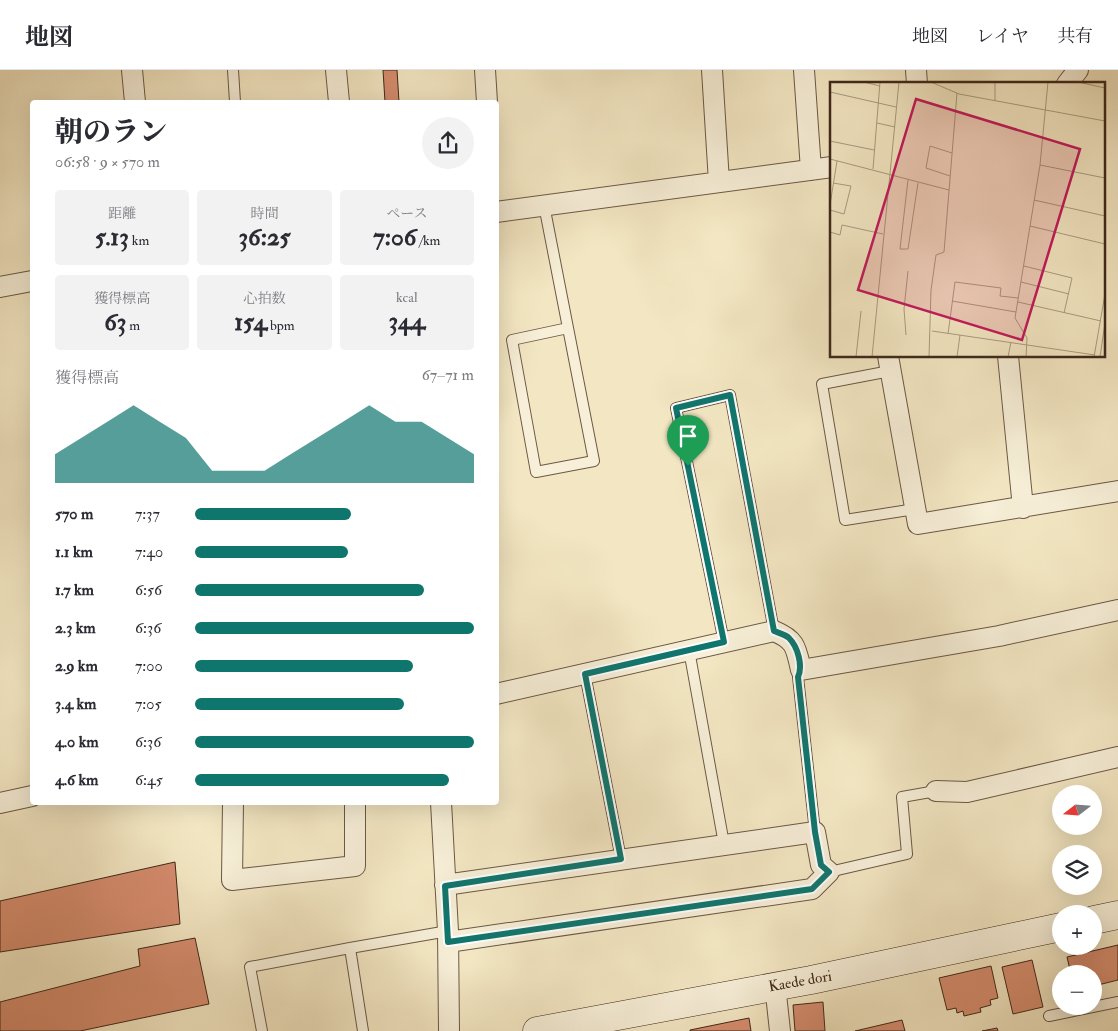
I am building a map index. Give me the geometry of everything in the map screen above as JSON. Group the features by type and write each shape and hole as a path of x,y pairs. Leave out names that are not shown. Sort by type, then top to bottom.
{"street":[{"path":"132,70 135,100"},
{"path":"336,70 339,100"},
{"path":"486,70 487,100"},
{"path":"712,70 720,182"},
{"path":"804,70 811,170"},
{"path":"1069,82 1078,70"},
{"path":"499,212 830,167"},
{"path":"0,287 30,281"},
{"path":"1008,358 1023,508"},
{"path":"889,364 918,524 1118,491"},
{"path":"499,693 774,631 789,637 797,651 801,670 999,636 1118,610"},
{"path":"936,791 968,792 1118,757"},
{"path":"0,803 30,796"},
{"path":"233,805 232,880 355,866 355,805"},
{"path":"441,805 448,937 449,1031"},
{"path":"445,886 815,832 821,865 829,872 812,889 448,937"},
{"path":"1102,918 1118,915"},
{"name":"Kaede dori","path":"537,1031 775,985 811,980 1052,929"},
{"path":"775,985 780,1031"}],"lane":[{"path":"232,70 235,100"},
{"path":"544,205 594,461 536,472 512,340 568,328"},
{"path":"889,364 822,384 845,520 915,509"},
{"path":"724,642 676,408 730,395 774,631"},
{"path":"689,650 724,844"},
{"path":"801,670 798,677 815,832"},
{"path":"585,674 621,859"},
{"path":"829,872 907,854 902,797 936,791"},
{"path":"262,1031 250,967 350,948 448,937"},
{"path":"350,948 363,1031"},
{"path":"1049,1016 1118,1002"}],"building":[{"path":"383,70 397,70 399,100 385,100"},
{"path":"175,862 180,924 0,952 0,901"},
{"path":"195,938 209,1004 80,1031 0,1031 0,1002 140,966 138,949"},
{"path":"1118,945 1118,980 1102,984 1102,965 1069,965 1067,957 1076,955 1102,955 1102,949"},
{"path":"1032,960 1043,1007 1013,1014 1002,967"},
{"path":"991,966 998,998 990,1000 991,1005 980,1008 981,1012 964,1016 963,1011 957,1013 956,1008 947,1010 939,978"},
{"path":"823,1002 825,1031 795,1031 793,1005"},
{"path":"749,1018 751,1031 690,1031 690,1030"},
{"path":"902,1020 905,1031 855,1031"},
{"path":"997,1028 998,1031 982,1031"}],"route":[{"path":"730,395 774,631 789,637 797,651 801,670 798,677 815,832 821,865 829,872 812,889 448,942 445,886 621,859 585,674 724,642 688,466 676,408 730,395"}]}
